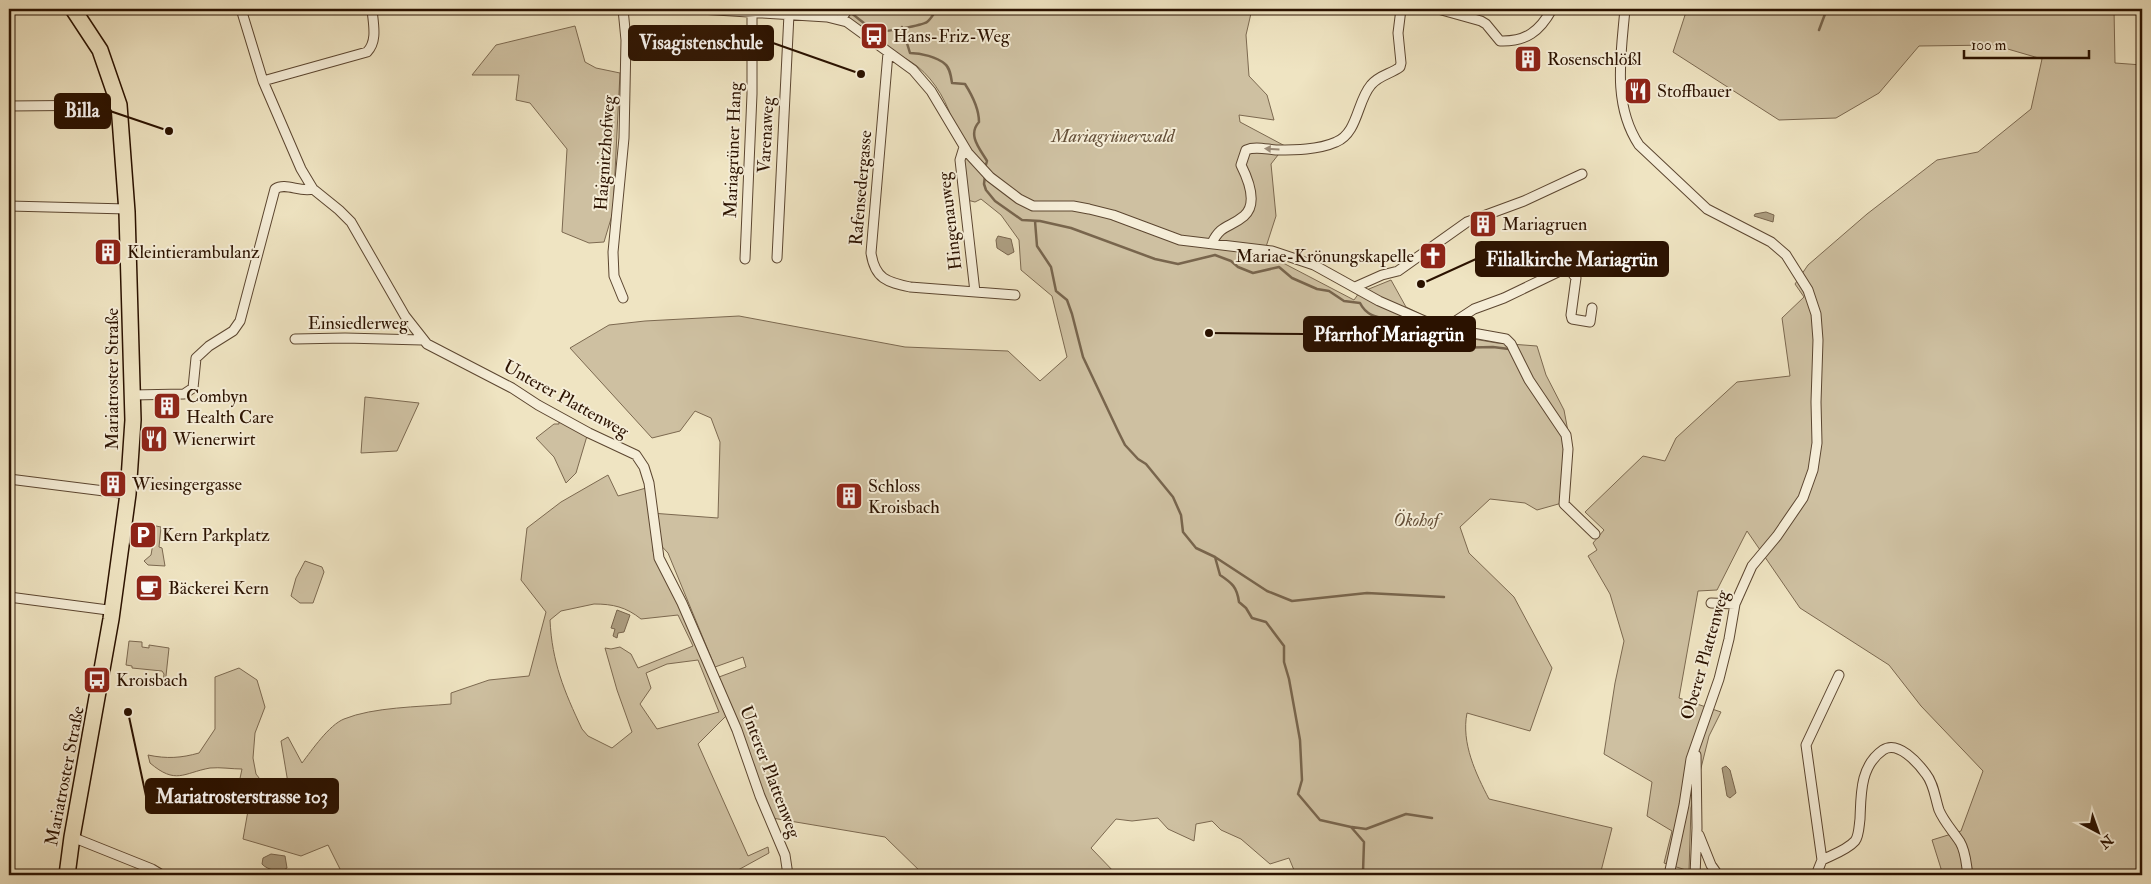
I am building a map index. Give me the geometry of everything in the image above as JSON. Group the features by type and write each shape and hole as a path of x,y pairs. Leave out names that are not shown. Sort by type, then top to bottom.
{"main road":[{"name":"Mariatroster Straße","path":"67,875 72,837 98,703 112,612 128,494 133,420 127,209 119,105 100,50 73,9"}],"street":[{"name":"Unterer Plattenweg","path":"241,9 263,82 301,169 313,189 351,222 405,316 422,340 512,388 538,405 589,433 636,455 644,466 649,483 659,558 682,603 737,730 760,796 785,855 788,875"},
{"path":"263,82 367,52 372,47 374,39 372,9"},
{"path":"594,9 610,9"},
{"name":"Haignitzhofweg","path":"622,9 626,40 624,138 613,252 614,276 624,298"},
{"path":"700,9 788,14 845,14 850,24 913,70 923,81 964,147 990,177 1019,200 1033,206 1073,206 1089,209 1113,215 1180,240 1281,254 1314,265 1398,310 1445,328 1506,339 1511,344 1529,380 1566,435 1568,449 1564,504 1595,534"},
{"path":"1212,243 1218,231 1243,217 1250,207 1249,183 1241,165 1246,150 1252,147 1296,150 1320,147 1342,139 1347,134 1369,86 1376,79 1400,67 1398,33 1403,9"},
{"path":"1438,9 1481,21 1486,24 1500,41 1508,41 1529,37 1539,28 1552,9"},
{"name":"Oberer Plattenweg","path":"1625,9 1619,78 1624,112 1631,133 1639,145 1707,209 1776,246 1786,255 1808,290 1816,314 1818,340 1817,423 1813,470 1803,498 1777,536 1752,566 1734,604 1729,639 1719,679 1691,759 1684,805 1669,875"},
{"name":"Mariagrüner Hang","path":"746,259 756,11"},
{"name":"Varenaweg","path":"777,258 788,14"},
{"name":"Rafensedergasse","path":"888,53 871,253 875,270 882,278 893,284 1015,295"},
{"path":"9,106 119,105"},
{"name":"Hingenauweg","path":"964,147 960,160 975,292"},
{"path":"1355,287 1382,275 1398,271 1467,222 1524,201 1582,174"},
{"path":"132,395 184,394 193,388 196,358 209,346 233,331 240,321 275,190 282,186 306,191 313,189"},
{"path":"9,206 127,209"},
{"path":"1445,328 1474,309 1504,298 1562,270 1570,270 1576,278 1572,319 1590,322 1592,308"},
{"name":"Einsiedlerweg","path":"295,339 422,340"},
{"path":"9,479 128,494"},
{"path":"9,597 112,612"},
{"path":"1711,602 1734,604"},
{"path":"1816,875 1822,860 1806,745 1839,675"},
{"path":"1695,747 1697,828 1695,875"},
{"path":"1822,860 1847,848 1856,840 1859,830 1864,776 1877,754 1892,747 1905,752 1929,777 1939,810 1961,843 1966,858 1968,875"},
{"path":"1697,828 1706,854 1718,875"},
{"path":"72,837 152,869 162,875"}],"green space":[{"path":"854,9 1252,9 1246,35 1249,76 1267,95 1274,120 1239,115 1240,122 1285,146 1271,164 1276,216 1264,253 1354,300 1359,293 1391,280 1406,307 1424,316 1438,333 1497,343 1537,346 1546,375 1564,410 1572,453 1566,495 1562,503 1537,510 1525,503 1490,499 1460,527 1469,553 1514,597 1552,668 1530,731 1467,713 1466,736 1475,769 1489,799 1612,828 1600,875 1296,875 1289,858 1270,864 1241,839 1221,830 1212,821 1196,824 1194,841 1168,829 1158,818 1132,821 1116,819 1091,848 1117,875 924,875 885,837 772,818 719,677 746,667 743,657 715,667 668,553 654,538 653,551 686,617 728,714 698,744 748,856 768,847 769,853 729,875 343,875 328,845 301,856 243,839 249,805 235,802 242,769 210,768 173,776 159,770 150,763 148,755 174,757 199,753 215,729 215,677 239,668 257,680 265,707 255,733 253,758 256,774 273,796 288,783 281,741 288,737 302,763 327,732 344,719 382,710 451,704 451,693 489,680 529,676 546,612 521,580 527,528 561,502 608,475 618,496 646,488 651,513 718,518 720,442 711,418 695,411 680,431 652,438 570,348 609,325 645,321 739,316 905,347 1008,351 1040,381 1067,357 1052,296 1021,270 1019,240 1001,215 981,199 975,202 967,200 963,164 955,127 941,94 917,66 882,44 847,17","holes":["594,604 619,607 641,619 678,615 693,646 638,668 631,654 620,647 605,648 632,732 612,748 588,736 582,729 560,676 551,635 550,620 561,611","698,660 719,712 657,729 640,704 651,688 646,673 667,664"]},
{"path":"1687,9 2114,9 2115,63 2142,65 2142,875 1943,875 1932,840 1961,831 1983,771 1921,706 1889,665 1800,608 1747,531 1717,590 1698,591 1679,698 1721,712 1709,736 1691,808 1689,871 1664,863 1672,831 1647,816 1652,782 1604,754 1615,683 1624,641 1610,594 1588,556 1597,550 1593,543 1604,530 1585,512 1643,456 1665,461 1676,438 1737,382 1790,376 1782,318 1804,297 1795,284 1808,265 1867,214 1937,160 1978,152 2031,109 2042,59 1994,45 1919,46 1879,93 1836,118 1779,120 1673,52"},
{"path":"575,26 585,62 596,68 620,73 613,212 604,242 589,243 562,232 567,149 530,103 516,100 519,75 472,75 496,45"},
{"path":"365,397 419,403 397,451 361,453"},
{"path":"559,419 587,436 576,473 566,483 554,457 536,438 554,424 559,424"},
{"path":"156,526 161,527 159,547 162,548 165,566 148,565 144,561 151,555"},
{"path":"305,561 322,567 324,572 313,603 300,603 291,596 296,578"},
{"path":"129,641 142,642 142,647 149,648 149,645 169,648 165,685 163,684 164,674 162,671 132,668 132,666 126,665"}],"shaded area":[{"path":"1766,212 1774,215 1773,222 1754,216 1755,214"},
{"path":"998,236 1011,239 1014,252 1008,255 997,248 996,240"},
{"path":"617,610 630,615 624,632 618,633 617,638 613,636 615,629 611,628"},
{"path":"1726,766 1730,770 1736,793 1730,798 1727,796 1722,768"},
{"path":"271,854 285,856 287,868 278,871 264,866 262,864 263,858"}],"waterway":[{"path":"848,11 870,27 881,31 927,22 937,9"},
{"path":"1819,30 1825,14 1831,9"},
{"path":"902,27 910,53 938,59 947,66 952,83 965,84 968,88 978,112 979,122 974,132 974,137 987,161 985,168"},
{"path":"985,176 984,184 986,190 995,201 1022,220 1040,221 1071,228 1155,259 1178,264 1215,255 1253,273 1279,267 1292,278 1317,289 1329,291 1344,301 1360,303 1371,315 1401,322 1424,335 1449,345 1451,348 1493,347 1509,349"},
{"path":"1035,221 1037,246 1051,267 1056,291 1067,300 1083,357 1125,445 1138,459 1146,464 1173,497 1181,515 1183,532 1196,548 1215,557 1220,575 1233,586 1239,602 1246,608 1252,618 1266,622 1284,646 1284,662 1300,740 1302,780 1298,794 1320,820 1351,827 1364,842 1363,872 1366,875"},
{"path":"1215,557 1267,591 1292,601 1367,593 1444,597"},
{"path":"1352,827 1366,829 1406,814 1432,818"}],"place":[{"name":"Hans-Friz-Weg","path":"874,36"},
{"name":"Rosenschlößl","path":"1528,59"},
{"name":"Visagistenschule","path":"861,74"},
{"name":"Stoffbauer","path":"1638,91"},
{"name":"Billa","path":"169,131"},
{"name":"Mariagruen","path":"1483,224"},
{"name":"Kleintierambulanz","path":"108,252"},
{"name":"Mariae-Krönungskapelle","path":"1433,256"},
{"name":"Filialkirche Mariagrün","path":"1421,284"},
{"name":"Pfarrhof Mariagrün","path":"1209,333"},
{"name":"Combyn Health Care","path":"167,406"},
{"name":"Wienerwirt","path":"154,439"},
{"name":"Wiesingergasse","path":"113,484"},
{"name":"Schloss Kroisbach","path":"849,496"},
{"name":"Kern Parkplatz","path":"143,535"},
{"name":"Bäckerei Kern","path":"149,588"},
{"name":"Kroisbach","path":"97,680"},
{"name":"Mariatrosterstrasse 103","path":"128,712"}],"park label":[{"name":"Mariagrünerwald","path":"1113,136"},
{"name":"Ökohof","path":"1416,520"}]}
